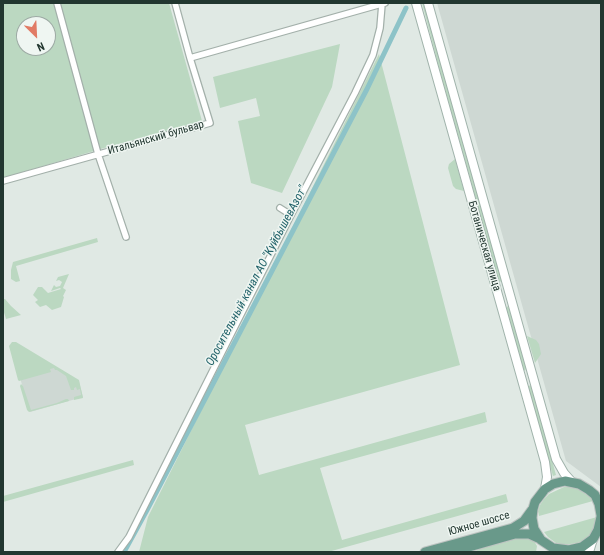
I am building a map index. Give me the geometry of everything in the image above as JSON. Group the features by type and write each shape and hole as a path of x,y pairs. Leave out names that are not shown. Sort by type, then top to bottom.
{"main road":[{"name":"Ботаническая улица","path":"416,3 544,462 547,477 545,488"},
{"name":"Ботаническая улица","path":"428,3 556,459 564,473 572,482"},
{"path":"499,298 510,294"},
{"path":"521,378 532,374"},
{"path":"589,552 601,521 598,496 584,486 572,482 558,482 545,488 540,494 533,509 532,518 533,526 541,540 562,551 582,547 593,539"},
{"name":"Южное шоссе","path":"425,552 513,528 524,521 533,509"},
{"name":"Южное шоссе","path":"451,552 515,534 529,534 541,540"}],"street":[{"path":"57,3 98,154 126,237"},
{"path":"118,552 129,537 291,215 355,93 372,55 380,28 384,4 190,58 175,3"},
{"name":"Итальянский бульвар","path":"3,181 210,123 190,58"},
{"path":"280,208 291,215"}],"shaded area":[{"path":"437,3 601,3 601,487 566,461"},
{"path":"16,345 68,374 79,382 83,397 30,412 11,347"}],"green space":[{"path":"3,3 169,3 202,121 3,178"},
{"path":"422,3 426,3 503,281 502,282 499,281"},
{"path":"340,44 332,87 282,193 251,183 238,121 260,116 256,98 220,108 213,77"},
{"path":"379,54 460,365 245,425 259,475 485,412 487,422 320,468 342,540 506,494 508,502 328,552 139,552 148,517"},
{"path":"455,159 464,191 456,189 453,186 448,168 449,164"},
{"path":"97,238 98,242 16,266 20,281 16,282 11,279 13,262"},
{"path":"69,274 63,288 66,290 61,307 52,310 46,305 40,307 35,302 38,300 33,295 38,287 42,287 48,293 61,289 51,291 54,285 56,287 60,286 62,282 59,280 56,281 58,277"},
{"path":"3,299 5,299 21,315 6,319 3,309"},
{"path":"507,306 509,308 526,368 525,371 523,369 506,309"},
{"path":"527,336 536,340 539,344 541,354 535,363"},
{"path":"12,342 16,342 79,380 83,398 74,400 74,397 81,395 80,389 77,390 76,387 74,390 71,390 66,376 54,368 50,369 51,372 19,381 9,346"},
{"path":"21,384 31,410 66,399 69,401 29,412 27,410 20,386"},
{"path":"530,385 532,387 556,475 553,476 528,388"},
{"path":"133,460 134,465 3,502 3,496"},
{"path":"564,487 578,489 590,497 593,501 539,516 538,511 544,499 549,494"},
{"path":"597,517 597,524 590,536 578,543 563,545 556,543 544,532"},
{"path":"525,537 534,541 537,546 536,552 479,552 476,550 516,538"}],"waterway":[{"name":"Оросительный канал АО \"КуйбышевАзот\"","path":"124,552 367,89 406,8"}]}
